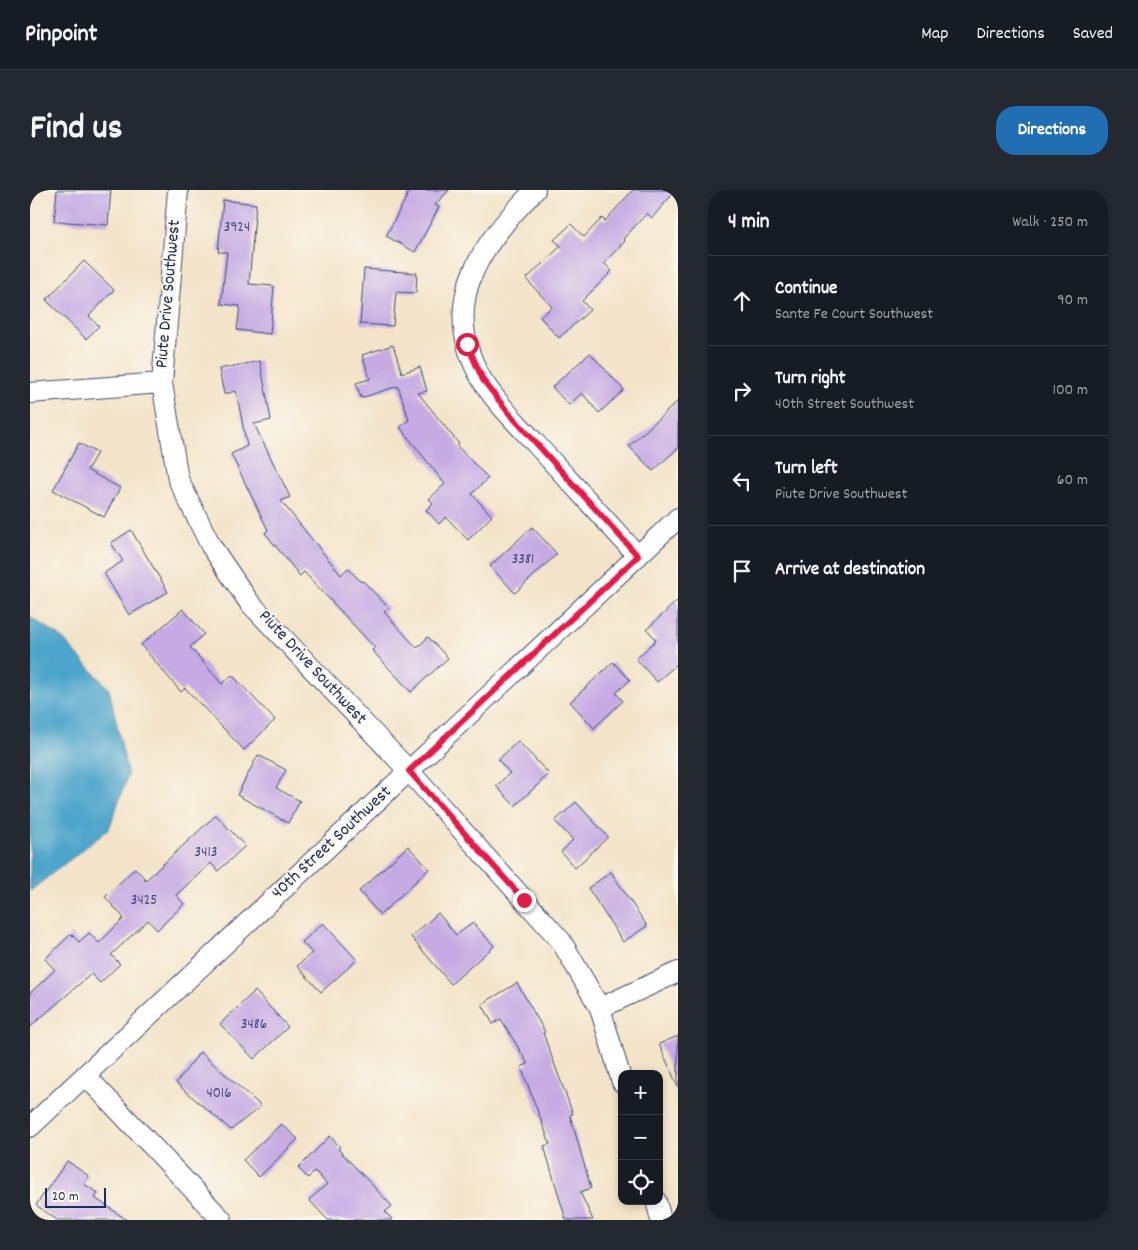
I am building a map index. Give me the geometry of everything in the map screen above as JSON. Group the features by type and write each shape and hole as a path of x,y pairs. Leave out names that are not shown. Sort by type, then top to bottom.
{"street":[{"name":"Piute Drive Southwest","path":"178,190 162,383 178,479 211,546 249,602 409,771 561,941 600,1008 618,1070"},
{"path":"535,190 491,238 477,260 467,292 463,318 467,344 483,380 508,412 638,556"},
{"path":"30,393 162,383"},
{"name":"40th Street Southwest","path":"30,1127 678,518"},
{"path":"600,1008 678,972"},
{"path":"85,1075 222,1220"},
{"path":"657,1205 661,1220"}],"water":[{"path":"30,617 60,636 109,689 128,775 109,829 30,891"}],"building":[{"path":"57,190 111,190 108,225 54,221"},
{"path":"410,190 449,190 435,205 439,207 415,252 386,236"},
{"path":"633,190 676,190 652,218 647,213 623,239 625,241 604,263 612,271 582,301 590,310 559,338 540,317 552,307 526,279 561,246 554,240 571,224 584,237 602,218 605,221"},
{"path":"223,200 256,204 249,284 274,286 270,334 237,330 240,306 221,304 227,252 218,252"},
{"path":"84,261 114,290 89,316 99,326 86,339 46,300"},
{"path":"364,269 417,273 416,293 396,292 393,326 360,324"},
{"path":"393,345 402,373 420,367 427,391 418,393 459,444 457,446 488,478 472,494 492,516 468,540 446,517 439,524 426,510 433,503 429,499 445,484 400,427 409,420 398,386 361,398 356,383 370,379 362,355"},
{"path":"590,353 624,390 599,413 582,393 569,405 552,387"},
{"path":"260,361 271,420 254,424 290,497 281,501 341,575 348,568 389,608 384,612 417,648 428,637 448,658 411,692 372,650 375,648 304,572 300,576 265,533 268,530 231,454 247,446 236,391 224,394 219,369"},
{"path":"678,401 678,448 653,471 629,446"},
{"path":"79,443 97,453 87,470 120,488 104,517 53,490"},
{"path":"532,527 557,554 515,593 490,566"},
{"path":"131,530 168,592 129,615 104,573 123,561 111,543"},
{"path":"678,600 678,663 657,682 636,659 656,640 647,629"},
{"path":"183,609 204,634 190,647 222,684 232,675 275,720 244,750 185,688 181,692 141,645"},
{"path":"613,662 630,680 616,693 623,701 594,728 570,702"},
{"path":"518,741 549,774 515,806 496,786 510,773 498,760"},
{"path":"258,755 286,770 276,788 300,801 288,823 237,795"},
{"path":"576,802 608,837 575,868 561,852 573,840 555,821"},
{"path":"216,815 245,846 218,871 211,863 176,895 184,904 157,930 148,920 111,955 120,964 100,983 91,974 30,1027 30,993 55,970 45,959 71,934 79,942 89,933 99,943 124,918 105,897 135,868 146,880"},
{"path":"408,846 429,869 380,915 359,891"},
{"path":"611,872 647,926 623,942 588,888"},
{"path":"438,913 456,935 473,923 494,946 451,984 411,937"},
{"path":"323,923 357,960 321,992 297,966 312,953 302,942"},
{"path":"517,983 545,1032 543,1033 573,1114 570,1115 591,1188 580,1192 593,1220 566,1220 544,1146 550,1144 521,1067 528,1064 501,1019 493,1024 482,1004"},
{"path":"255,991 288,1027 254,1059 220,1024"},
{"path":"678,1036 678,1087 659,1044"},
{"path":"200,1052 261,1106 231,1130 176,1083"},
{"path":"281,1124 298,1139 259,1177 243,1160"},
{"path":"330,1136 340,1147 338,1149 392,1206 385,1212 393,1220 328,1220 309,1200 327,1184 315,1171 308,1178 298,1168"},
{"path":"67,1161 89,1176 84,1184 98,1193 95,1198 127,1220 57,1220 36,1205"}],"route":[{"path":"467,344 483,380 508,412 638,556 409,771 524,900"}]}
